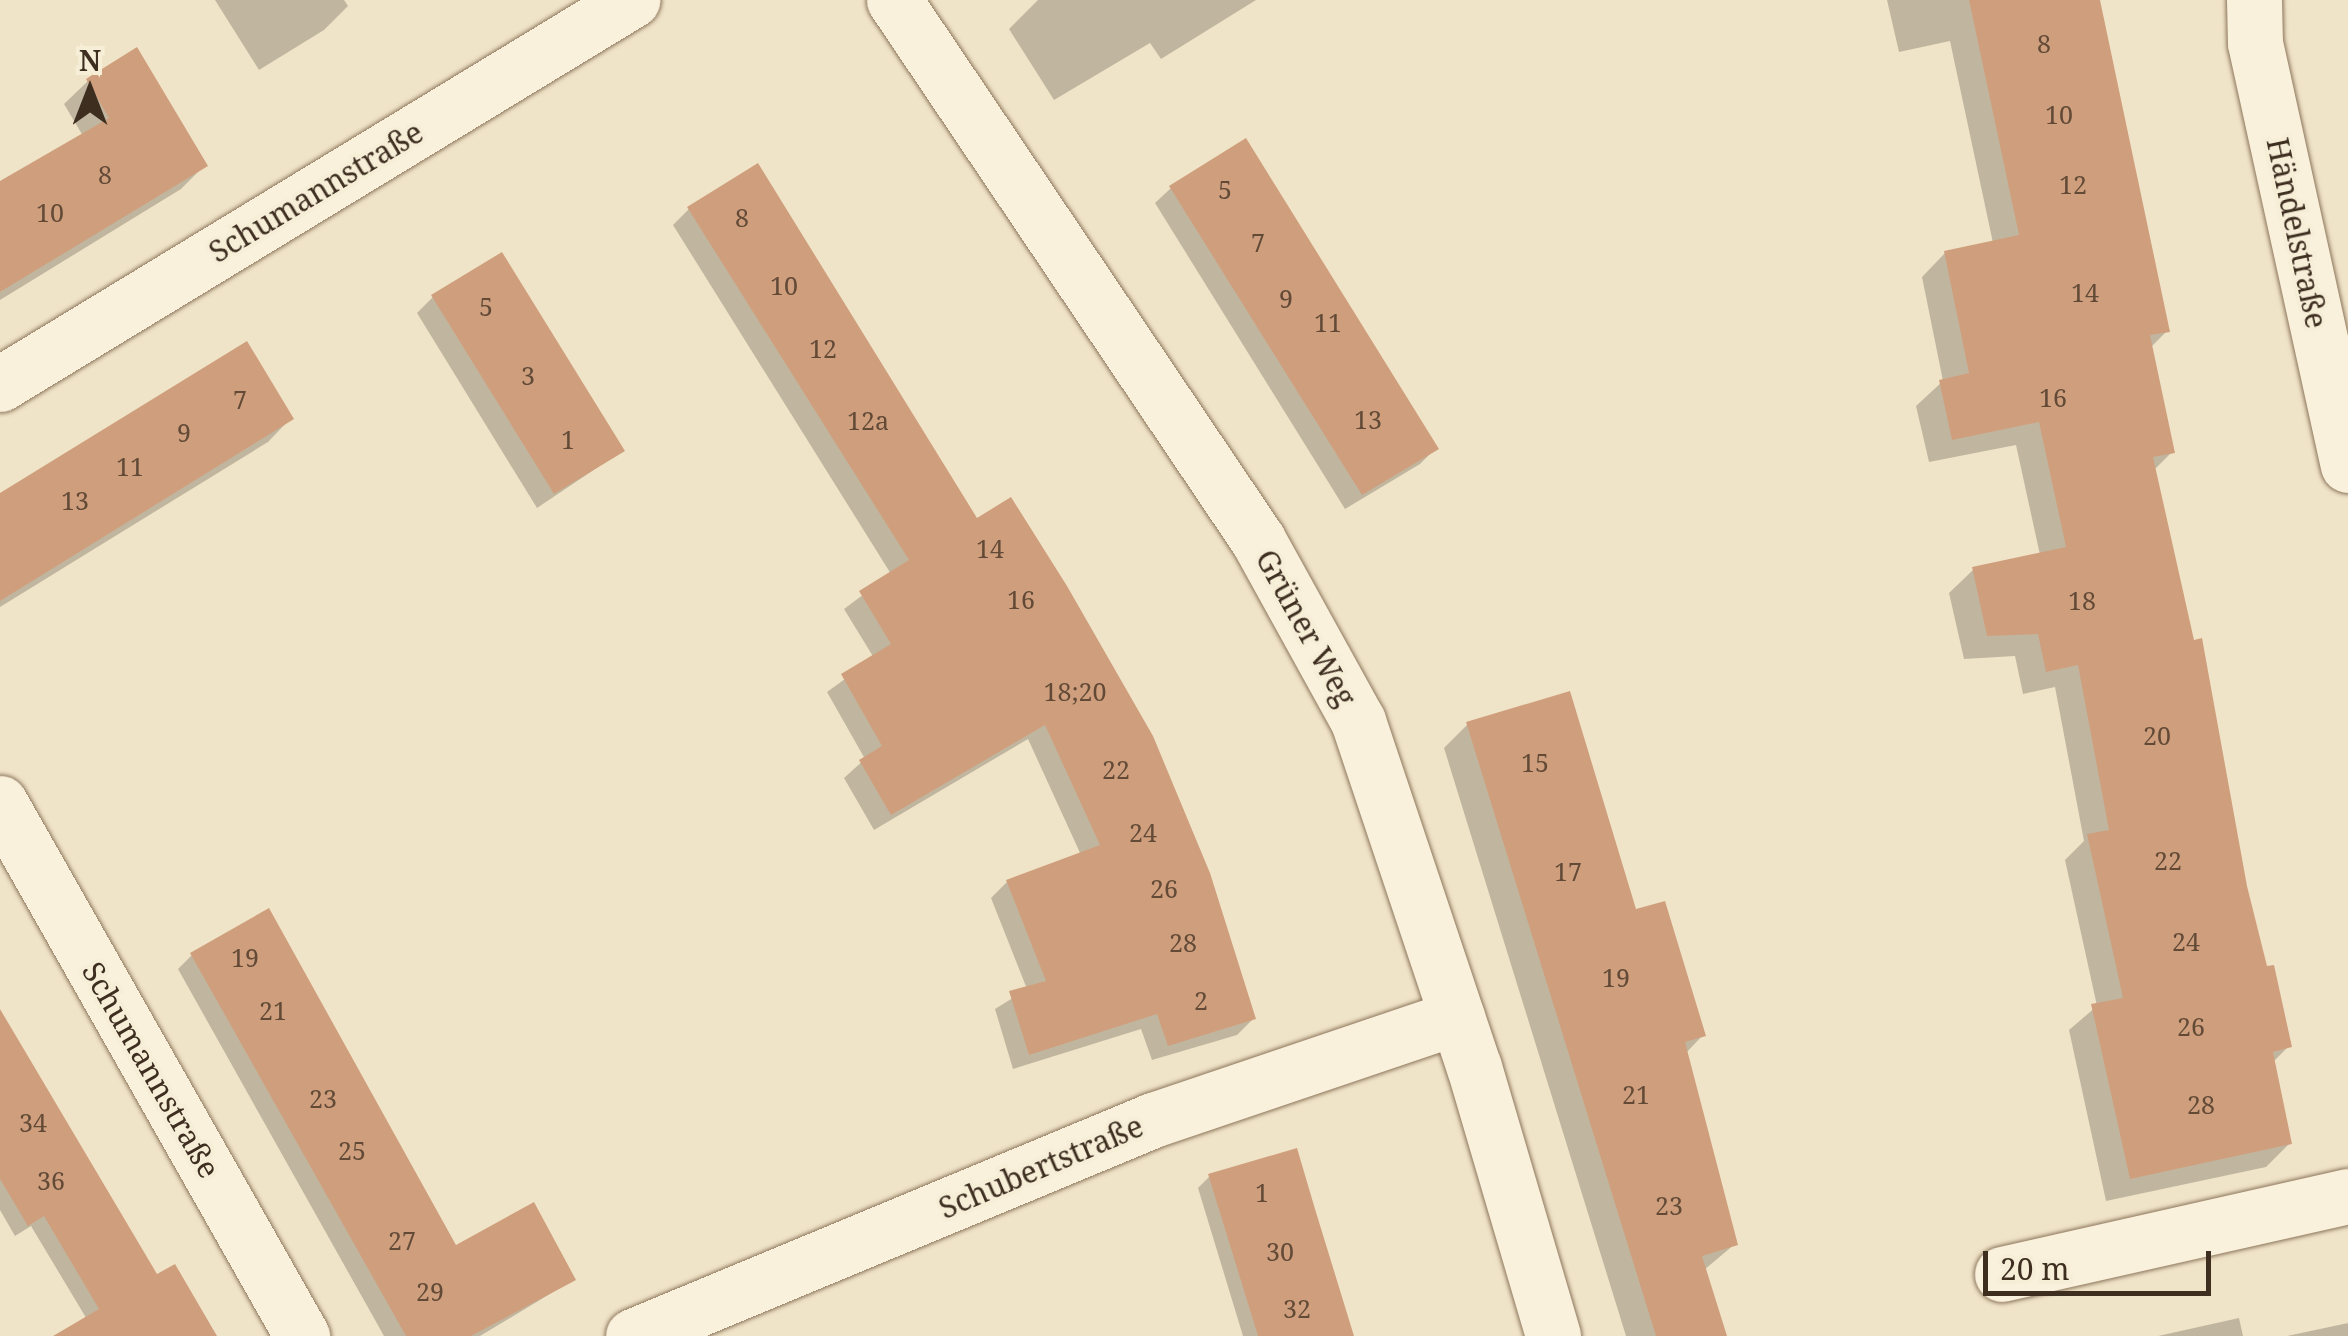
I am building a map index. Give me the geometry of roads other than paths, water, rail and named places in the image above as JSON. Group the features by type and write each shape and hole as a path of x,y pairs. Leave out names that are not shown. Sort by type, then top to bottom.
{"street":[{"name":"Schumannstraße","path":"0,384 632,0"},
{"name":"Grüner Weg","path":"894,0 1258,540 1358,721 1457,1017 1552,1336"},
{"name":"Händelstraße","path":"2254,0 2255,44 2348,465"},
{"name":"Schumannstraße","path":"0,803 302,1336"},
{"name":"Schubertstraße","path":"633,1336 1154,1120 1457,1017"},
{"path":"2002,1274 2348,1196"}]}
